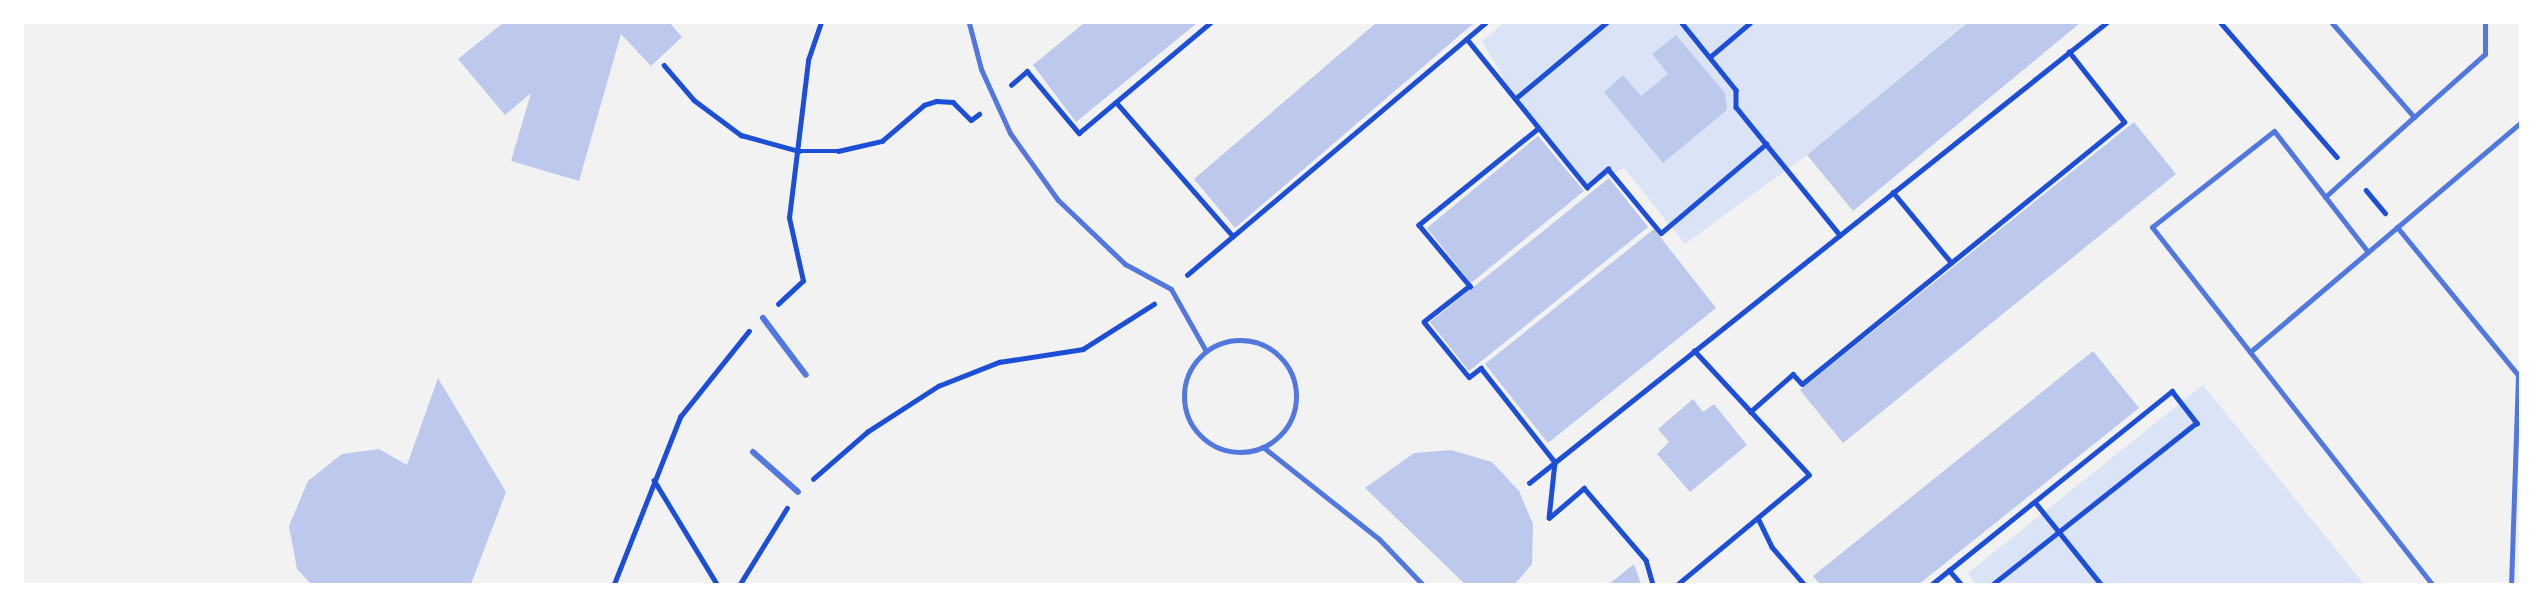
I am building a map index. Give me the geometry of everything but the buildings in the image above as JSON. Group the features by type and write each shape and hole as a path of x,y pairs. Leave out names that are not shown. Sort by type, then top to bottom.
{"street":[{"path":"763,318 806,375"},
{"path":"753,452 798,492"}],"lane":[{"path":"970,23 981,69 1010,133 1058,200 1125,264 1171,289 1206,351"},
{"path":"2332,23 2414,117"},
{"path":"2325,197 2486,54 2485,23"},
{"path":"2250,352 2520,123"},
{"path":"2368,251 2274,131 2152,227 2432,584"},
{"path":"2397,227 2518,375 2511,584"},
{"path":"1241,339 1276,352 1288,367 1295,404 1279,436 1263,447 1227,451 1196,432 1183,398 1193,364 1206,351 1241,339"},
{"path":"1263,447 1379,539 1422,584"}],"path":[{"path":"614,584 680,417 735,344 803,281 789,218 808,60 821,23"},
{"path":"1027,71 1079,133 1210,23"},
{"path":"740,584 798,492 867,432 938,386 999,362 1083,349 1145,311 1485,23"},
{"path":"1515,99 1606,23"},
{"path":"1682,23 1736,90 1736,107 1840,235"},
{"path":"1710,57 1750,23"},
{"path":"1529,483 2106,23"},
{"path":"2221,23 2397,227"},
{"path":"1466,39 1587,187 1608,169 1661,233 1766,144"},
{"path":"1750,412 1793,374 1802,384 2124,122 2069,52"},
{"path":"663,65 694,100 733,130 764,144 799,151 838,151 882,141 924,106 936,101 953,102 971,120"},
{"path":"1116,101 1233,236"},
{"path":"1538,129 1419,225 1469,286 1424,322 1469,377 1481,368 1555,462 1549,518 1584,488 1646,560 1653,584"},
{"path":"1894,192 1951,262"},
{"path":"1678,584 1809,475 1694,351"},
{"path":"1932,584 2172,391 2197,423 1994,584"},
{"path":"654,480 717,584"},
{"path":"2035,502 2101,584"},
{"path":"1758,518 1772,547 1804,584"},
{"path":"1949,570 1961,584"}],"shaded area":[{"path":"1504,23 1966,23 1807,155 1685,244 1624,168 1587,187 1515,99 1482,41"},
{"path":"2203,385 2364,584 1976,584 1968,573"}]}
